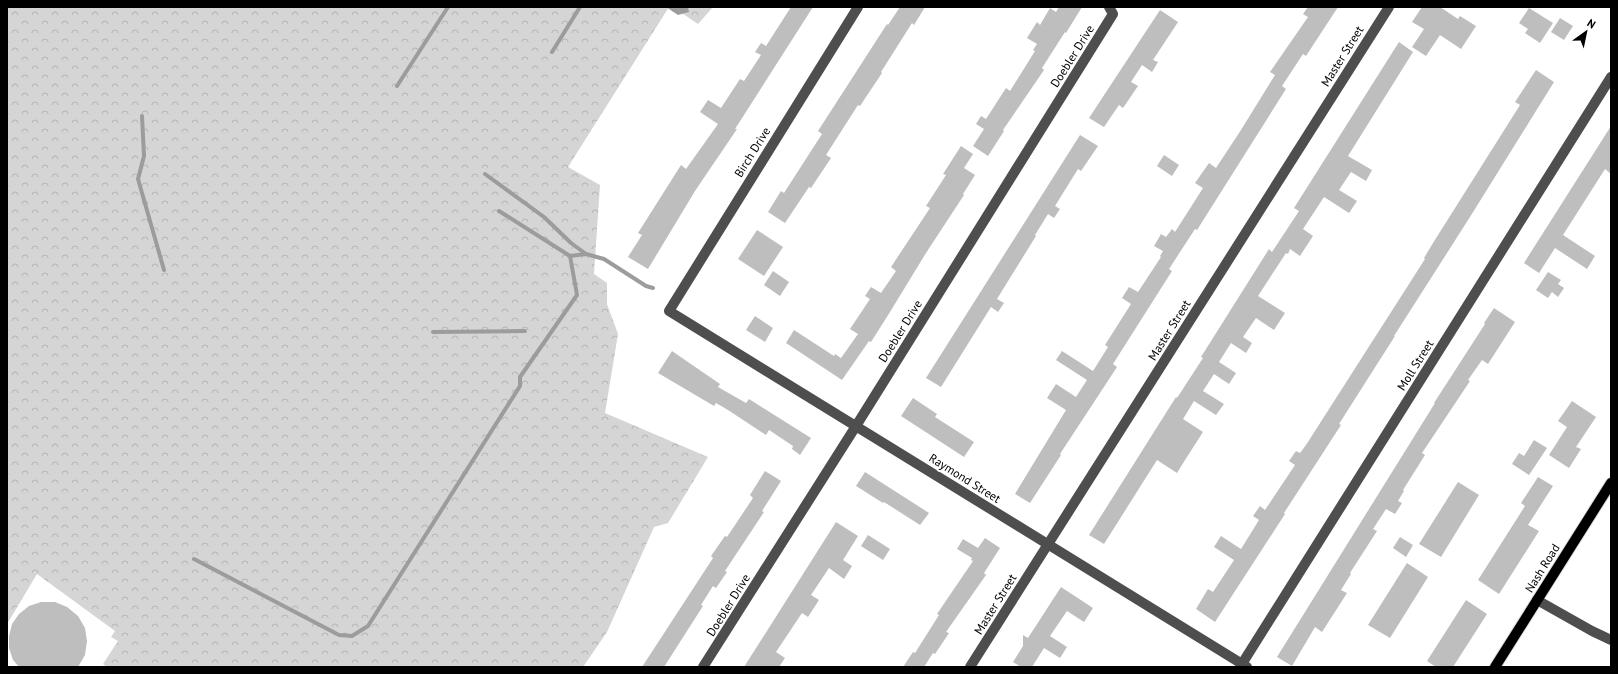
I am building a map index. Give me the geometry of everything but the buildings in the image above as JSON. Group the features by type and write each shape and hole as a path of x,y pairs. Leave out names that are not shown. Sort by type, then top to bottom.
{"main road":[{"name":"Nash Road","path":"1495,667 1611,483"}],"street":[{"name":"Birch Drive","path":"669,311 858,7"},
{"name":"Doebler Drive","path":"703,667 856,426 1113,14 1109,7"},
{"name":"Master Street","path":"970,667 1389,7"},
{"name":"Moll Street","path":"1243,666 1611,77"},
{"name":"Raymond Street","path":"669,311 1243,666"},
{"path":"1537,600 1611,640"}],"green space":[{"path":"7,7 669,7 568,167 600,185 594,274 607,283 607,304 618,334 605,413 708,457 668,523 654,527 607,632 583,667 107,667 103,664 118,641 111,637 115,631 37,574 7,624"},
{"path":"673,7 713,7 698,24"}],"water":[{"path":"666,7 688,7 689,12 678,15"}],"waterway":[{"path":"397,86 448,7"},
{"path":"552,52 580,7"},
{"path":"142,116 144,156 138,179 164,270"},
{"path":"485,174 544,217 571,243 586,254"},
{"path":"499,211 570,256 586,254 604,259 646,286 653,288"},
{"path":"194,559 339,635 352,636 368,626 520,386 520,377 577,295 570,256"},
{"path":"433,332 525,331"}]}
